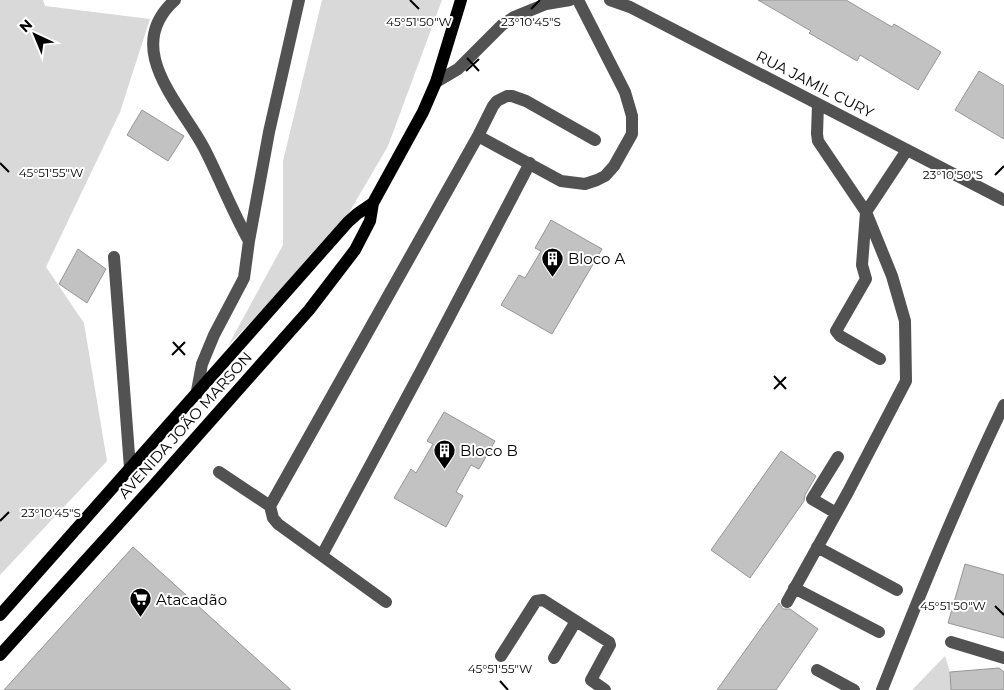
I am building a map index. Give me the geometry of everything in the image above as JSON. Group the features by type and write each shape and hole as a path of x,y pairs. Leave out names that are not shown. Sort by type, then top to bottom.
{"main road":[{"name":"AVENIDA JOÃO MARSON","path":"0,654 153,486 309,310 364,236 370,221 373,203 423,112 436,82 461,0"},
{"name":"AVENIDA JOÃO MARSON","path":"0,615 196,396 348,222 373,203"}],"street":[{"path":"175,0 164,10 154,35 154,56 160,76 170,96 199,138 217,173 236,218 249,241"},
{"name":"AVENIDA JOÃO MARSON","path":"196,396 202,364 214,335 244,278 269,132 299,0"},
{"path":"436,82 458,69 502,26 514,17 546,4 570,0"},
{"path":"478,136 561,180 586,184 605,176 614,166 632,134 632,116 625,92 578,0"},
{"name":"RUA JAMIL CURY","path":"610,0 630,7 1004,200"},
{"path":"386,602 278,524 271,514 270,506 497,101 507,96 512,96 526,101 595,140"},
{"path":"787,602 906,381 905,322 892,276 866,212 818,141 818,104"},
{"path":"880,359 840,336 836,331 866,280 862,265 866,212 907,150"},
{"path":"322,555 530,163"},
{"path":"114,257 130,468"},
{"path":"882,690 974,467 1004,405"},
{"path":"836,513 812,499 838,457"},
{"path":"219,472 270,506"},
{"path":"817,547 897,590"},
{"path":"794,588 879,632"},
{"path":"501,656 536,601 543,600 609,642 610,645 591,680 605,690"},
{"path":"554,658 576,621"},
{"path":"951,642 1004,658"},
{"path":"817,670 834,685 854,690"}],"shaded area":[{"path":"0,0 43,0 45,6 150,19 120,112 46,267 84,323 107,461 0,575"},
{"path":"322,0 442,0 388,146 340,228 228,346 283,245 283,161"},
{"path":"945,656 950,672 951,690 912,690"}],"building":[{"path":"758,0 846,0 892,27 894,24 941,52 918,90 860,55 857,61"},
{"path":"979,71 1004,86 1004,139 955,110"},
{"path":"142,110 184,136 168,161 127,135"},
{"name":"Bloco A","path":"551,220 602,249 552,334 501,305 519,275 525,278 541,251 535,248"},
{"path":"78,249 106,269 87,303 59,284"},
{"name":"Bloco B","path":"444,412 495,441 479,469 471,465 456,492 463,496 446,527 394,498 411,469 416,473 433,444 427,441"},
{"path":"781,451 816,476 805,495 804,501 750,578 711,550"},
{"name":"Atacadão","path":"133,547 291,690 4,690"},
{"path":"965,564 1004,575 1004,638 948,623"},
{"path":"779,603 783,609 790,609 818,629 776,690 717,690"},
{"path":"999,668 1004,672 1004,690 951,690 950,672"}],"place":[{"name":"Bloco A","path":"552,277"},
{"name":"Bloco B","path":"444,469"},
{"name":"Atacadão","path":"140,618"}]}
